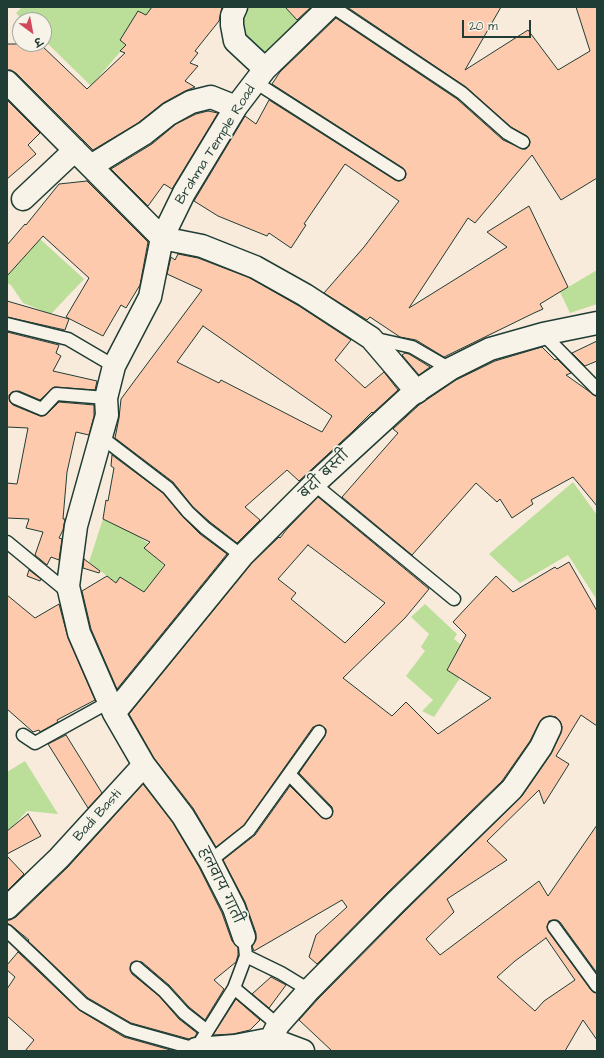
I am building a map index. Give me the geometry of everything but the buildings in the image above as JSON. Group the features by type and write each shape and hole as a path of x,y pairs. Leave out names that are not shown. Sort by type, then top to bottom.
{"street":[{"path":"236,7 232,16 235,42 260,75"},
{"name":"Brahma Temple Road","path":"111,708 79,633 68,586 76,526 107,414 106,398 114,366 150,297 162,238 184,193 236,107 260,75 329,7"},
{"path":"7,82 162,238 202,246 255,267 305,294 371,338 417,392"},
{"path":"91,166 145,133 169,114 191,102 211,97 236,107"},
{"path":"23,199 75,150"},
{"name":"बदी बस्ती","path":"111,708 242,556 314,484 411,395 450,369 490,349 543,334 597,323"},
{"path":"111,708 144,765"},
{"path":"272,1038 309,990 396,902 512,789 541,747 550,728"},
{"name":"हलवाय गाती","path":"144,765 183,816 210,861 234,908 245,947"},
{"name":"Badi Basti","path":"7,908 59,858 144,765"},
{"path":"199,1044 235,1046 272,1038 303,1051"}],"lane":[{"path":"333,7 462,93 507,133 523,142"},
{"path":"260,75 399,174"},
{"path":"7,324 68,339 114,366"},
{"path":"543,334 597,389"},
{"path":"371,338 412,347 450,369"},
{"path":"16,398 42,409 56,394 106,398"},
{"path":"100,436 168,488 188,512 205,528 242,556"},
{"path":"314,484 454,599"},
{"path":"7,542 70,593"},
{"path":"23,735 35,743 111,708"},
{"path":"210,861 249,830 319,732"},
{"path":"290,774 326,812"},
{"path":"554,927 597,986"},
{"path":"7,931 83,1004 128,1030 199,1044"},
{"path":"199,1044 234,988 245,947 281,973 309,990"},
{"path":"137,968 164,991 184,1013 199,1044"},
{"path":"234,988 272,1038"}],"green space":[{"path":"22,7 152,7 146,15 138,12 120,39 126,45 91,86 52,48 52,12 17,12"},
{"path":"241,7 285,7 288,10 291,7 302,7 310,14 267,67 244,42"},
{"path":"40,239 84,279 51,314 23,303 11,285 7,283 7,276"},
{"path":"597,270 597,304 570,313 560,292"},
{"path":"573,482 597,515 597,600 568,555 520,583 489,554"},
{"path":"103,519 121,528 126,520 135,534 149,544 145,549 164,565 139,601 89,562"},
{"path":"425,604 457,634 454,639 465,648 456,653 447,669 460,678 434,717 422,711 433,700 406,676 425,651 421,647 429,634 411,617"},
{"path":"25,761 58,814 27,811 7,830 7,772"}]}
